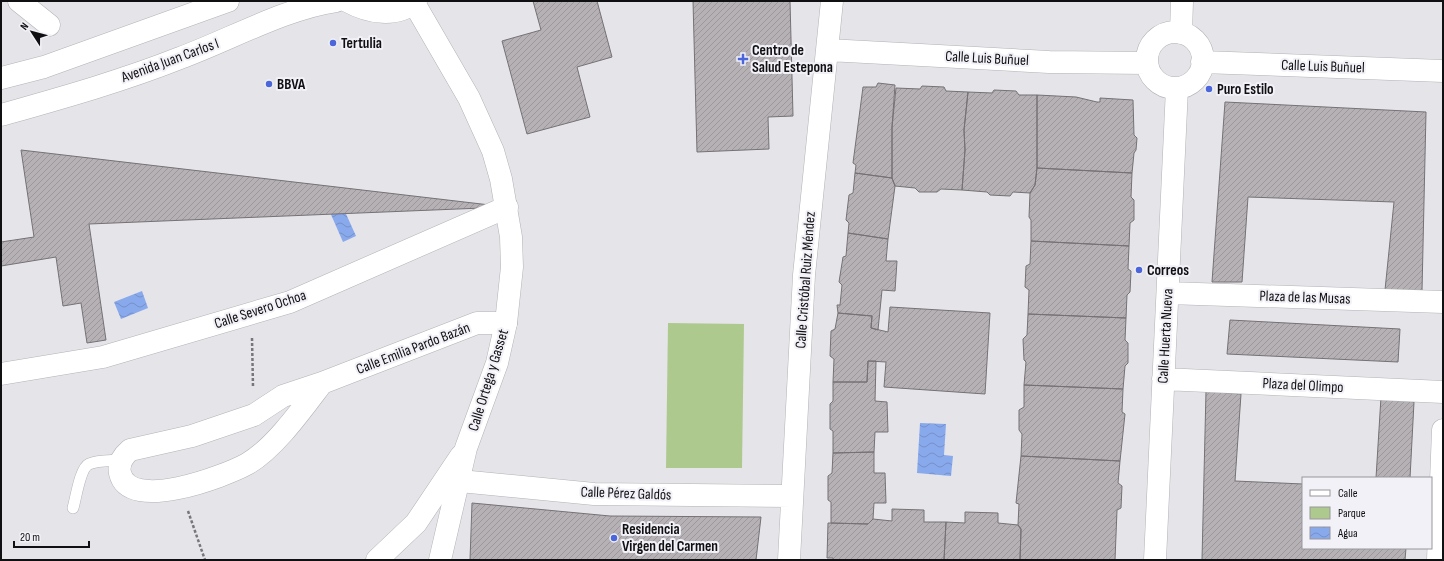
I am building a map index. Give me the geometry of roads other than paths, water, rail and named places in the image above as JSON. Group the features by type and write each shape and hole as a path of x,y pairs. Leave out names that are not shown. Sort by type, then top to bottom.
{"street":[{"path":"19,1 49,25"},
{"path":"1,78 44,67 228,1"},
{"name":"Avenida Juan Carlos I","path":"1,115 60,99 179,59 303,8 336,1"},
{"path":"348,1 361,9 380,13 398,11 415,2"},
{"name":"Calle Cristóbal Ruiz Méndez","path":"789,560 804,275 832,1"},
{"path":"1181,33 1182,1"},
{"name":"Calle Ortega y Gasset","path":"415,2 469,98 493,151 501,179 511,236 512,267 506,323 496,364 466,448 460,481 444,539 440,560"},
{"path":"1170,33 1181,33 1190,36 1197,43 1201,52 1202,62 1197,76 1185,86 1177,88 1166,87 1157,82 1150,73 1147,63 1148,52 1153,43 1160,36 1170,33"},
{"name":"Calle Luis Buñuel","path":"828,50 1049,62 1147,63"},
{"name":"Calle Luis Buñuel","path":"1202,62 1443,71"},
{"name":"Calle Huerta Nueva","path":"1156,560 1177,88"},
{"name":"Calle Severo Ochoa","path":"1,374 103,357 290,302 506,207"},
{"name":"Plaza de las Musas","path":"1168,293 1443,302"},
{"name":"Calle Emilia Pardo Bazán","path":"121,460 130,450 192,436 254,415 283,396 322,383 476,323 506,323"},
{"name":"Plaza del Olimpo","path":"1163,379 1443,392"},
{"path":"121,460 119,466 122,479 126,485 138,491 158,491 180,488 222,474 248,463 271,444 302,409 322,383"},
{"path":"248,463 259,445 259,424 254,415"},
{"path":"1438,560 1443,430"},
{"path":"377,560 416,522 466,448"},
{"name":"Calle Pérez Galdós","path":"460,481 594,494 792,496"}],"lane":[{"path":"73,508 82,472 86,466 92,463 121,460"}],"water":[{"path":"342,205 356,236 343,242 329,210"},
{"path":"142,291 148,308 121,319 114,302"},
{"path":"920,423 946,424 944,455 953,456 951,476 917,473"}],"place":[{"name":"Tertulia","path":"333,43"},
{"name":"Centro de Salud Estepona","path":"743,59"},
{"name":"BBVA","path":"269,84"},
{"name":"Puro Estilo","path":"1209,89"},
{"name":"Correos","path":"1139,270"},
{"name":"Residencia Virgen del Carmen","path":"614,538"}]}
